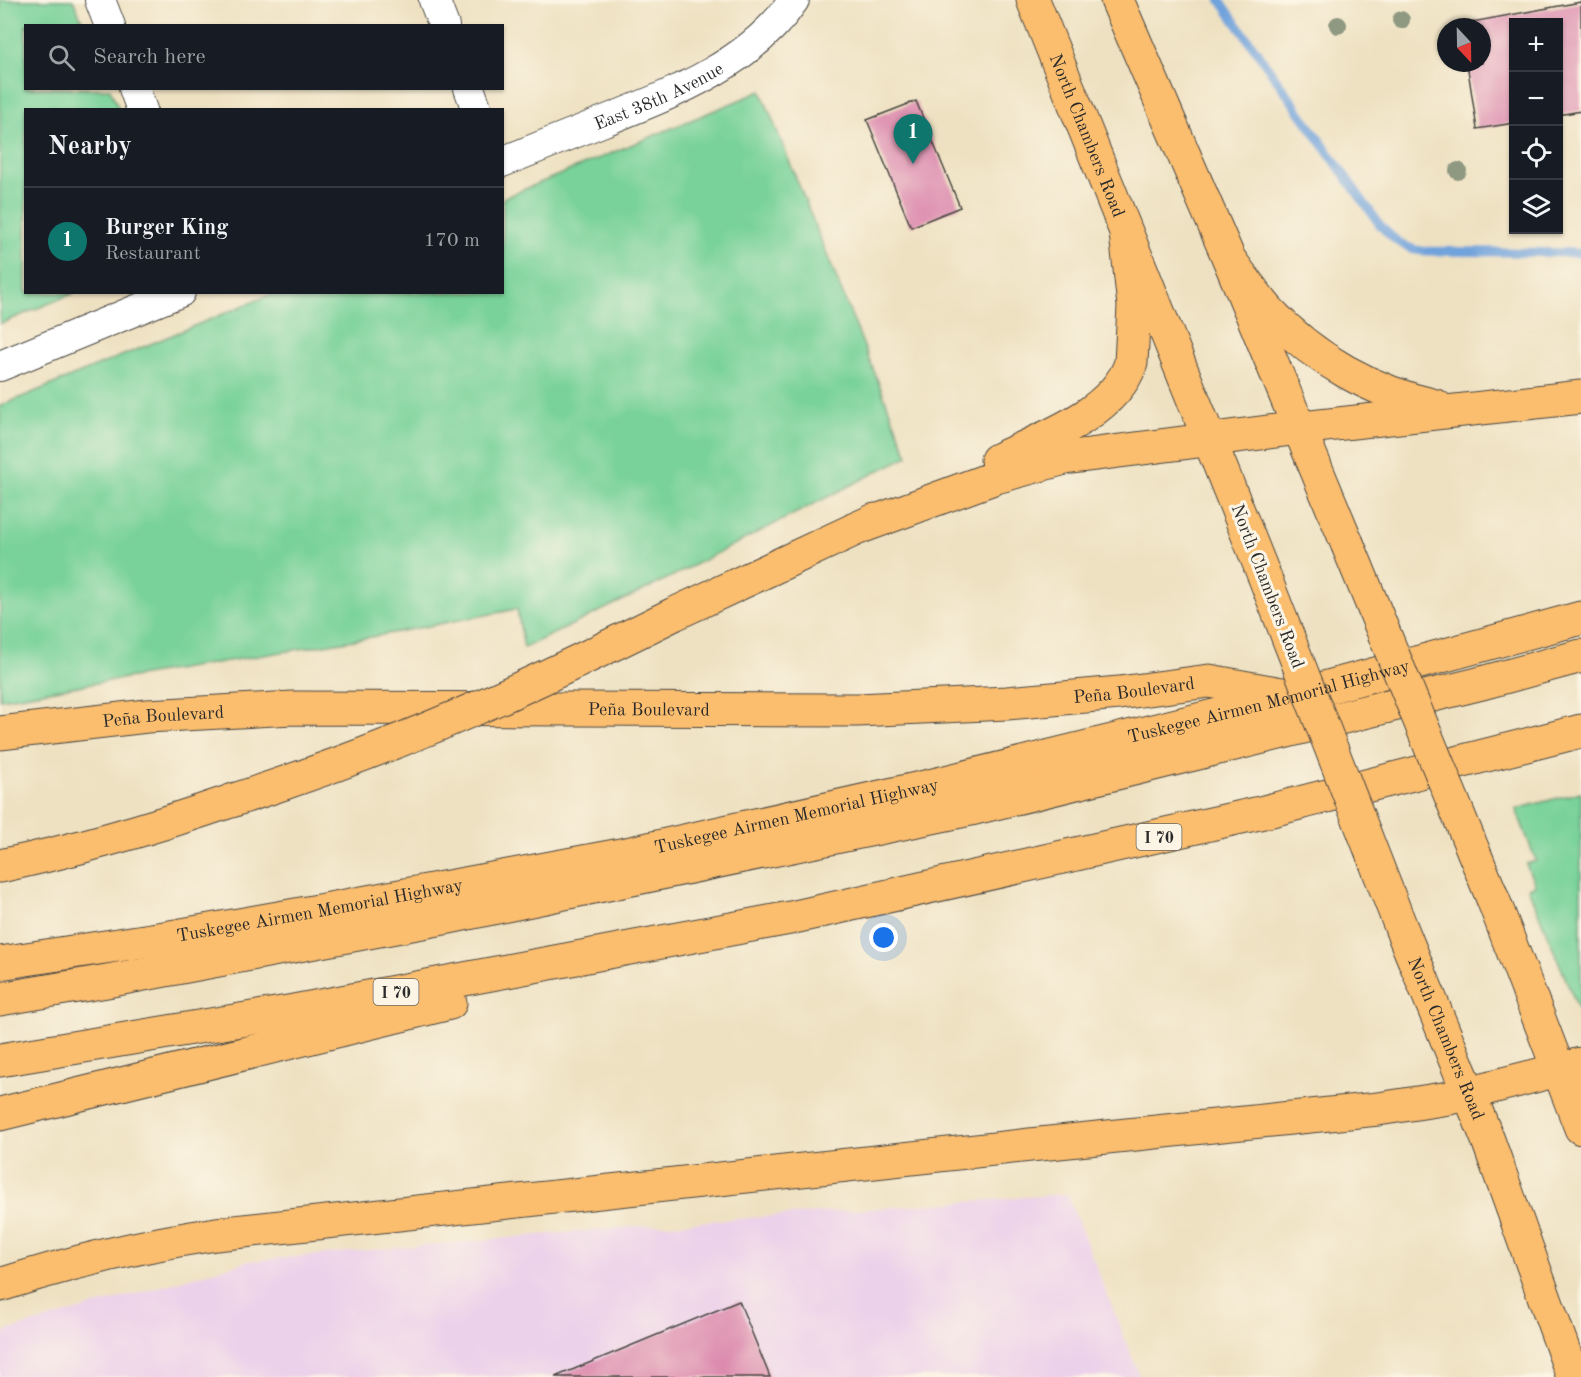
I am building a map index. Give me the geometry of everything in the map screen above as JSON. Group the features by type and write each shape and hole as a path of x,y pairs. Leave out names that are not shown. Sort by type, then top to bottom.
{"main road":[{"name":"North Chambers Road","path":"1033,0 1211,441 1402,930 1500,1172 1573,1377"},
{"path":"1117,0 1300,428 1493,899 1570,1068 1581,1128"},
{"path":"0,866 93,844 231,801 345,762 458,716 550,675 1076,421 1096,408 1118,387 1131,363 1134,306 1126,233"},
{"path":"1229,260 1270,311 1307,346 1331,362 1387,392 1423,403 1462,410"},
{"path":"855,529 960,489 1032,465 1101,452 1581,397"},
{"name":"Tuskegee Airmen Memorial Highway","path":"0,963 129,944 313,912 626,854 929,786 1295,696 1581,618"},
{"path":"0,999 449,917 975,808 1478,684 1581,656"},
{"name":"Peña Boulevard","path":"0,733 147,716 293,708 824,711 932,708 1063,699 1209,681 1295,696"},
{"name":"I 70","path":"0,1060 310,1008 790,918 1185,831 1581,732"},
{"path":"0,1114 790,918"},
{"path":"0,1285 102,1255 146,1245 216,1234 1378,1108 1432,1101 1570,1068"}],"street":[{"path":"100,0 109,24"},
{"path":"434,0 443,24"},
{"name":"East 38th Avenue","path":"504,161 671,93 708,74 756,41 779,19 794,0"},
{"path":"135,90 141,108"},
{"path":"470,90 476,108"},
{"path":"0,366 175,294"}],"shaded area":[{"path":"1067,1194 1140,1377 0,1377 0,1333 249,1261 629,1227"}],"green space":[{"path":"0,0 73,0 84,24 24,24 24,90 110,90 119,108 24,108 24,294 72,294 0,324"},
{"path":"761,91 908,456 659,583 524,648 517,609 366,638 0,699 0,406 272,294 504,294 504,198"},
{"path":"1581,792 1581,1016 1528,888 1535,885 1526,864 1536,861 1516,809"}],"building":[{"path":"1581,2 1581,111 1563,114 1563,18 1509,18 1509,124 1477,129 1468,72 1491,72 1491,18"},
{"path":"916,101 960,207 911,227 867,120"},
{"path":"739,1301 770,1377 555,1377"}],"waterway":[{"path":"1220,0 1389,235 1409,248 1422,251 1581,253"}],"place":[{"name":"Burger King","path":"913,164"}]}
